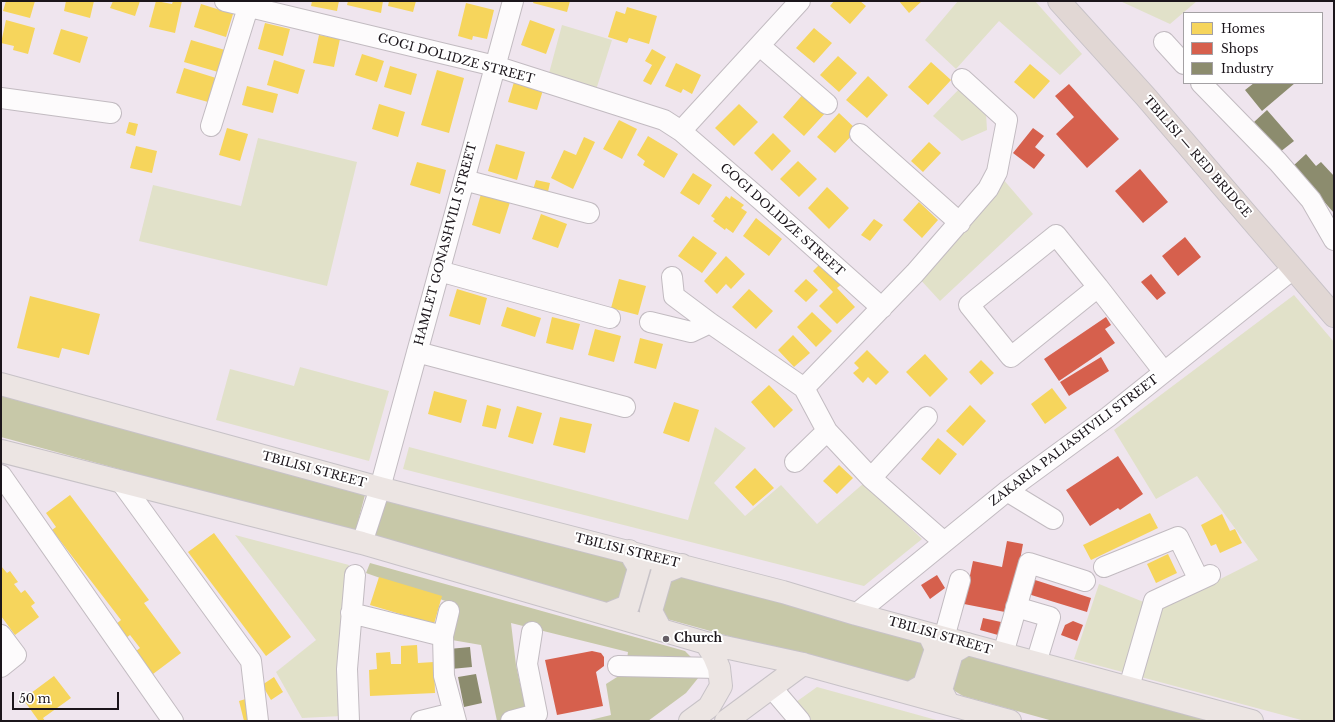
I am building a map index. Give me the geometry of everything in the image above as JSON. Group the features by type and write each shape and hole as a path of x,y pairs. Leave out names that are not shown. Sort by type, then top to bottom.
{"highway":[{"name":"TBILISI — RED BRIDGE","path":"1059,1 1145,96 1334,316"}],"main road":[{"name":"TBILISI STREET","path":"1,384 380,488 682,565 856,614 1252,721"},
{"path":"1,451 362,544 706,643 802,664 1010,721"},
{"path":"608,614 628,606 639,568 629,551"},
{"path":"661,630 651,611 662,573 682,565"},
{"path":"910,693 924,685 936,649 937,636"},
{"path":"690,721 709,707 721,686 719,668 706,643"},
{"path":"948,703 941,690 952,653 967,644"},
{"path":"726,721 802,664"}],"street":[{"name":"GOGI DOLIDZE STREET","path":"225,1 250,4 495,66 664,120 681,131 882,308"},
{"name":"HAMLET GONASHVILI STREET","path":"362,544 380,488 513,1"},
{"path":"681,131 800,1"},
{"path":"211,126 250,4"},
{"path":"1164,42 1183,63"},
{"path":"760,46 827,104"},
{"path":"804,388 882,308 960,223 988,189 997,172 1007,120 962,79"},
{"path":"1203,84 1278,162 1311,200 1334,240"},
{"path":"1,98 111,113"},
{"path":"860,134 960,223"},
{"path":"464,180 589,213"},
{"path":"1098,287 1011,357 969,305 1056,235 1098,287 1164,372"},
{"name":"ZAKARIA PALIASHVILI STREET","path":"856,614 1007,491 1108,417 1293,269"},
{"path":"439,271 610,318"},
{"path":"672,277 674,296 710,323 804,388 827,431 871,478 944,542"},
{"path":"650,322 691,332 710,323"},
{"path":"417,352 625,407"},
{"path":"871,478 927,417"},
{"path":"794,462 827,431"},
{"path":"1,475 173,721"},
{"path":"121,482 252,661 258,721"},
{"path":"1007,491 1053,519"},
{"path":"1104,567 1178,537 1204,577 1154,600 1129,687"},
{"path":"1003,654 1029,563 1085,581"},
{"path":"348,721 347,669 355,575"},
{"path":"937,636 960,580"},
{"path":"1016,608 1050,617 1036,662"},
{"path":"421,721 455,717 444,676 443,636 449,611"},
{"path":"351,613 443,636"},
{"path":"511,721 537,714 527,664 532,632"},
{"path":"1,635 16,655 1,667"},
{"path":"618,666 719,668"},
{"path":"772,687 800,721"}],"green space":[{"path":"958,1 1035,1 1082,54 1060,75 999,21 956,69 925,40"},
{"path":"1120,1 1197,1 1170,24"},
{"path":"562,25 612,40 595,93 548,77"},
{"path":"963,85 986,113 987,130 962,141 933,116"},
{"path":"258,138 357,162 327,286 139,241 153,185 241,206"},
{"path":"1002,178 1033,214 940,301 918,277"},
{"path":"1294,295 1334,342 1334,721 1305,721 1074,659 1099,584 1161,609 1258,560 1197,476 1156,499 1114,430"},
{"path":"300,367 389,391 369,461 216,420 230,369 294,386"},
{"path":"1,394 366,491 355,533 1,437"},
{"path":"715,427 746,448 714,483 745,516 781,485 817,524 864,483 922,539 864,586 403,469 409,447 688,520"},
{"path":"386,496 623,559 630,568 629,593 610,605 372,537"},
{"path":"235,535 349,565 340,665 342,716 302,718 276,672 316,640"},
{"path":"370,563 685,651 696,662 699,677 686,693 648,721 586,721 611,715 606,684 625,672 628,652 511,623 516,665 526,711 497,721 481,645 446,639 454,604 366,573"},
{"path":"683,575 921,638 929,649 918,682 906,685 667,619 660,608 668,578"},
{"path":"968,651 1222,721 1053,721 963,696 953,690 950,680 960,656"},
{"path":"817,687 940,721 812,721 796,702"}],"building: Homes":[{"path":"6,1 35,1 30,18 3,11"},
{"path":"66,1 94,1 90,18 64,11"},
{"path":"113,1 140,1 135,16 110,8"},
{"path":"156,1 172,4 173,1 182,1 175,33 149,27"},
{"path":"312,1 339,1 337,11 311,6"},
{"path":"348,1 383,1 381,13 347,5"},
{"path":"389,1 416,1 413,12 388,6"},
{"path":"534,1 570,1 567,12 533,3"},
{"path":"834,1 860,1 866,6 850,24 830,6"},
{"path":"899,1 922,1 909,13"},
{"path":"466,3 494,10 487,39 473,36 472,40 458,36"},
{"path":"201,4 233,14 226,37 194,27"},
{"path":"627,7 657,16 649,44 629,38 627,43 608,37 616,11 625,14"},
{"path":"6,20 35,28 28,54 13,50 14,46 1,43"},
{"path":"530,20 555,29 546,54 521,45"},
{"path":"265,23 290,29 283,56 258,49"},
{"path":"814,28 832,43 814,63 796,48"},
{"path":"61,29 88,37 80,63 53,54"},
{"path":"319,35 340,39 334,67 313,63"},
{"path":"191,40 225,50 218,72 184,62"},
{"path":"652,49 666,57 651,85 643,81 652,65 645,61"},
{"path":"362,54 384,61 377,82 355,75"},
{"path":"838,56 857,73 839,92 820,75"},
{"path":"274,60 305,70 298,94 267,85"},
{"path":"931,62 951,80 928,105 908,87"},
{"path":"676,63 701,75 692,94 683,89 681,93 665,86"},
{"path":"1030,64 1050,81 1034,99 1014,82"},
{"path":"390,66 417,74 411,95 384,87"},
{"path":"184,68 216,78 208,102 176,93"},
{"path":"437,70 464,78 449,133 421,125"},
{"path":"868,76 888,95 867,118 846,100"},
{"path":"514,82 543,90 537,110 508,102"},
{"path":"247,86 278,94 273,113 242,105"},
{"path":"806,91 828,110 804,136 783,117"},
{"path":"379,104 405,112 398,137 372,129"},
{"path":"739,104 758,122 734,146 715,128"},
{"path":"839,113 857,130 835,153 817,137"},
{"path":"619,120 637,129 622,159 603,149"},
{"path":"129,122 138,124 135,136 126,133"},
{"path":"227,128 248,134 240,161 219,155"},
{"path":"773,133 791,151 772,171 754,153"},
{"path":"648,136 678,154 664,178 643,165 645,161 637,155"},
{"path":"584,137 595,142 573,189 551,178 564,150 576,155"},
{"path":"929,142 941,153 923,172 911,161"},
{"path":"496,144 525,152 517,180 488,171"},
{"path":"136,146 157,151 152,173 130,168"},
{"path":"798,161 817,179 799,197 780,179"},
{"path":"417,162 446,170 440,194 410,185"},
{"path":"693,173 712,185 699,205 680,193"},
{"path":"536,180 550,183 547,196 532,193"},
{"path":"827,187 849,208 829,229 808,208"},
{"path":"481,194 510,202 500,234 472,225"},
{"path":"726,196 730,199 731,196 744,205 741,208 747,212 733,233 726,228 725,230 713,221 715,219 711,216"},
{"path":"919,202 938,220 922,238 903,220"},
{"path":"541,214 567,224 558,248 532,239"},
{"path":"756,218 782,239 769,256 743,236"},
{"path":"874,219 883,225 870,241 861,235"},
{"path":"693,236 717,253 702,273 678,256"},
{"path":"726,256 745,274 731,289 726,284 717,294 704,281"},
{"path":"821,263 842,284 837,288 855,307 837,324 819,306 833,292 813,271"},
{"path":"619,279 646,286 638,315 611,308"},
{"path":"806,279 818,290 806,302 794,291"},
{"path":"457,289 487,298 480,325 449,316"},
{"path":"749,289 773,311 756,329 732,307"},
{"path":"30,296 100,314 89,355 62,348 59,358 17,348"},
{"path":"507,307 541,318 535,337 501,326"},
{"path":"812,312 832,331 816,347 797,327"},
{"path":"552,317 580,324 573,350 546,343"},
{"path":"595,329 621,336 614,362 588,355"},
{"path":"793,335 810,353 794,367 778,350"},
{"path":"640,338 663,344 656,369 634,363"},
{"path":"867,350 889,372 876,385 868,377 863,383 853,373 859,368 854,363"},
{"path":"925,354 948,379 930,397 906,372"},
{"path":"981,360 994,373 981,385 969,372"},
{"path":"769,385 793,410 774,428 751,402"},
{"path":"1052,388 1067,408 1045,424 1031,404"},
{"path":"434,391 467,400 461,423 428,414"},
{"path":"674,402 699,410 689,442 663,433"},
{"path":"487,405 501,409 496,429 482,426"},
{"path":"970,405 986,421 963,446 946,431"},
{"path":"517,406 542,413 533,444 508,437"},
{"path":"560,417 592,424 585,453 553,445"},
{"path":"938,438 957,454 940,475 921,459"},
{"path":"839,465 853,478 837,494 823,481"},
{"path":"755,468 774,488 753,506 735,487"},
{"path":"70,495 149,600 144,603 181,653 153,674 136,651 140,648 130,635 126,638 115,625 121,620 52,530 56,527 46,513"},
{"path":"1150,513 1158,528 1091,560 1083,545"},
{"path":"1222,514 1230,531 1235,529 1242,543 1220,553 1216,544 1211,546 1201,525"},
{"path":"214,533 291,637 266,656 188,552"},
{"path":"1168,554 1177,573 1156,583 1147,564"},
{"path":"1,566 7,573 10,571 18,582 14,584 21,593 25,590 35,603 31,606 39,617 15,635 1,616"},
{"path":"379,577 442,596 434,624 370,605"},
{"path":"417,645 418,663 434,662 435,693 370,696 369,670 377,669 376,653 390,652 391,664 401,664 401,646"},
{"path":"54,676 71,698 43,718 45,721 37,721 38,720 23,699"},
{"path":"274,677 283,692 271,700 262,685"},
{"path":"249,698 255,718 244,721 239,701"}],"building: Shops":[{"path":"1069,84 1119,139 1087,168 1056,134 1074,117 1055,96"},
{"path":"1033,128 1044,136 1035,147 1045,155 1034,169 1013,153"},
{"path":"1140,169 1168,202 1143,223 1115,191"},
{"path":"1185,237 1201,257 1178,276 1162,256"},
{"path":"1151,274 1166,293 1157,300 1141,282"},
{"path":"1106,317 1111,325 1105,329 1115,343 1059,381 1044,359"},
{"path":"1101,357 1109,371 1069,396 1060,382"},
{"path":"1118,456 1143,494 1120,510 1118,508 1090,526 1066,490"},
{"path":"1007,541 1023,544 1010,613 964,604 973,561 1002,567"},
{"path":"937,575 945,588 930,599 921,585"},
{"path":"1032,579 1091,598 1087,612 1028,594"},
{"path":"983,618 1001,622 998,635 980,630"},
{"path":"1073,621 1083,625 1077,641 1061,635 1065,625"},
{"path":"592,651 601,653 604,657 604,666 596,672 603,706 557,715 545,660"}],"building: Industry":[{"path":"1253,84 1294,84 1262,111 1245,90"},
{"path":"1267,110 1294,141 1280,152 1254,122"},
{"path":"1306,154 1316,166 1321,162 1334,176 1334,213 1293,166"},
{"path":"470,647 472,667 451,669 449,649"},
{"path":"476,674 482,703 464,707 458,677"}],"place":[{"name":"Church","path":"666,639"}]}
